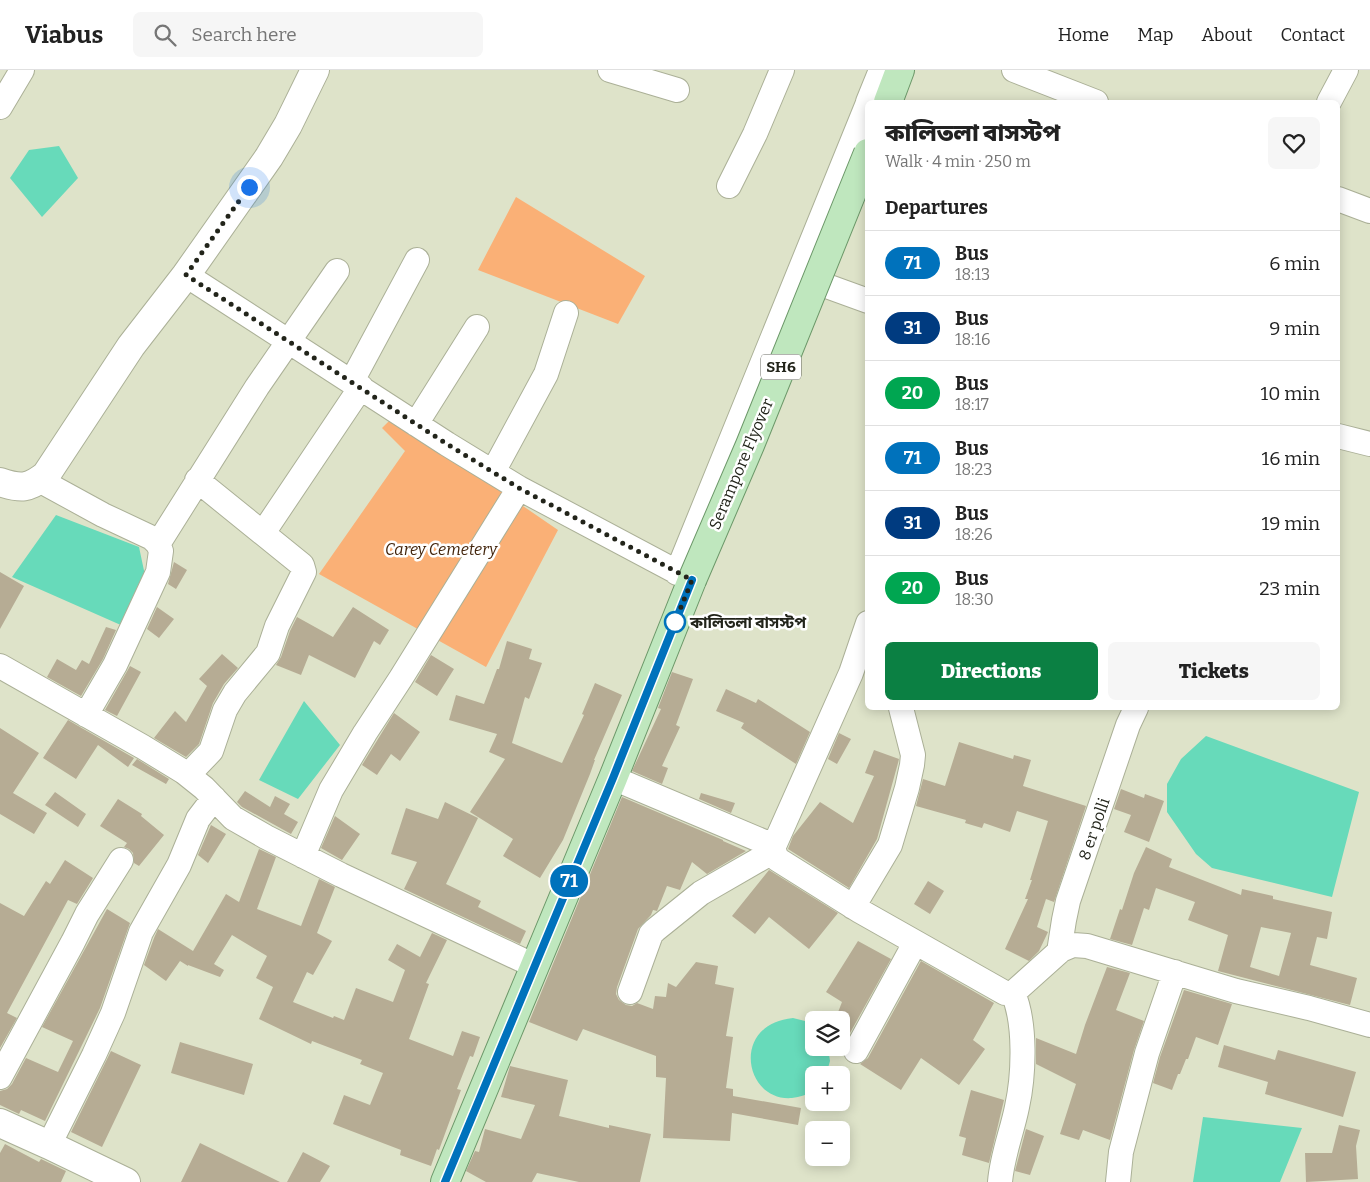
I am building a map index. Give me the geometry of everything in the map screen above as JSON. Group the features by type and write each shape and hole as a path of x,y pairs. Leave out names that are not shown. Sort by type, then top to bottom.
{"main road":[{"path":"889,100 900,70"},
{"name":"Serampore Flyover","path":"684,577 750,445 865,160"},
{"name":"SH6","path":"445,1182 613,778 684,577"}],"street":[{"path":"0,107 22,70"},
{"path":"0,482 16,487 28,487 46,475 131,346 186,275 269,157 288,125 315,70"},
{"path":"610,70 676,90"},
{"path":"729,186 755,134 782,70"},
{"path":"869,100 881,70"},
{"path":"1014,70 1091,100"},
{"path":"1330,100 1346,70"},
{"path":"186,275 416,424 519,488 684,577 798,276 865,110"},
{"path":"1340,200 1370,212"},
{"path":"263,533 356,384 417,260"},
{"path":"158,544 197,480 337,271"},
{"path":"798,276 865,300"},
{"path":"493,472 546,374 566,312"},
{"path":"416,424 477,326"},
{"path":"1340,436 1370,444"},
{"path":"39,480 103,515 147,536 158,544 161,551 158,572 116,665 86,715"},
{"path":"188,775 211,751 225,710 235,693 268,653 277,626 304,572 302,565 197,480"},
{"path":"303,856 332,790 365,733 519,488"},
{"path":"630,992 654,930 701,893 774,848 824,736 861,666 865,641"},
{"path":"0,666 144,747 188,775 233,818 266,837 341,875 535,966"},
{"path":"853,907 890,845 907,788 913,755 902,710"},
{"name":"8 er polli","path":"1059,952 1068,901 1128,725 1135,710"},
{"path":"613,778 774,848"},
{"path":"50,1145 113,1013 141,932 180,865 198,819 214,798"},
{"path":"774,848 777,859 785,865 853,907 1001,991 1013,993"},
{"path":"0,1077 73,942 86,914 122,860"},
{"path":"856,1051 915,943"},
{"path":"1013,993 1059,952 1067,947 1086,946 1236,991 1370,1025"},
{"path":"1118,1182 1121,1152 1146,1053 1175,972"},
{"path":"1000,1182 1005,1151 1020,1090 1022,1026 1019,1005 1013,993"},
{"path":"0,1123 126,1182"}],"green space":[{"path":"516,197 645,276 618,324 478,270"},
{"name":"Carey Cemetery","path":"393,417 558,530 486,667 319,574 405,451 382,428"}],"water":[{"path":"59,146 78,178 42,217 10,178 29,150"},
{"path":"56,515 139,547 146,580 123,626 12,577"},
{"path":"304,701 340,745 298,799 259,780"},
{"path":"1206,736 1359,792 1332,897 1212,868 1196,854 1167,812 1167,784 1181,759"},
{"path":"793,1018 805,1021 805,1056 829,1056 829,1066 805,1066 805,1095 803,1096 792,1098 776,1096 763,1088 755,1076 751,1062 752,1047 760,1034 773,1023"},
{"path":"1203,1117 1302,1128 1280,1182 1193,1182"}],"building":[{"path":"174,562 187,570 176,589 168,584"},
{"path":"0,572 24,586 0,629"},
{"path":"157,607 174,619 159,638 147,629"},
{"path":"353,607 389,630 380,645 374,641 355,678 309,655 301,675 276,665 297,617 333,637"},
{"path":"106,627 116,630 103,659 81,696 47,677 57,659 76,670 82,660 89,664"},
{"path":"507,641 532,649 529,659 542,663 529,699 525,697 512,743 562,763 584,715 582,714 595,683 622,695 563,840 540,878 503,856 513,839 470,812 505,759 489,752 497,734 449,720 456,695 484,704 497,669 499,669"},
{"path":"222,654 238,668 224,684 213,703 199,744 186,757 154,738 175,711 186,722 207,686 199,679"},
{"path":"431,655 454,669 437,696 415,682"},
{"path":"130,666 141,672 117,716 105,710"},
{"path":"672,672 693,679 676,725 680,727 662,766 668,768 662,784 632,771 661,709 658,708"},
{"path":"726,689 756,703 758,699 810,732 796,764 741,728 744,723 716,711"},
{"path":"394,713 420,732 400,761 391,754 377,775 362,765"},
{"path":"68,720 134,758 128,767 98,745 76,779 43,758"},
{"path":"0,728 39,753 13,793 47,813 34,834 0,814"},
{"path":"839,733 851,739 837,764 828,759"},
{"path":"959,742 1013,759 1014,755 1031,760 1023,786 1086,806 1054,902 1046,899 1037,927 1048,932 1039,951 1029,961 1005,949 1028,899 1025,899 1048,821 1017,811 1010,832 984,823 982,828 965,823 966,820 916,806 923,779 945,786"},
{"path":"874,750 899,759 877,839 849,888 788,849 793,836 820,802 853,823 874,776 865,773"},
{"path":"137,759 169,779 166,784 132,765"},
{"path":"1121,789 1144,798 1145,794 1164,801 1149,842 1124,832 1131,815 1114,809"},
{"path":"245,791 270,807 275,796 290,804 284,814 298,822 291,834 242,807 237,802"},
{"path":"55,792 86,814 78,827 45,805"},
{"path":"701,793 735,803 731,813 699,799"},
{"path":"622,797 746,851 707,874 692,862 680,890 667,886 657,911 653,910 651,915 638,929 617,987 616,994 619,1000 626,1005 632,1006 637,1003 653,1009 655,996 666,997 668,983 676,987 696,962 718,966 715,984 734,988 726,1036 733,1037 726,1088 733,1089 733,1096 801,1108 798,1125 732,1113 730,1141 663,1138 666,1078 656,1077 656,1056 583,1029 577,1041 529,1022"},
{"path":"118,799 142,814 141,816 164,835 139,866 134,863 133,853 124,847 127,843 100,826"},
{"path":"445,802 478,818 446,884 481,901 478,907 526,931 520,944 404,889 417,862 391,854 406,808 438,819"},
{"path":"335,816 360,834 342,860 321,848"},
{"path":"211,825 226,834 208,863 198,855"},
{"path":"1146,847 1172,859 1169,867 1241,895 1242,889 1273,896 1273,899 1332,912 1327,939 1317,937 1310,965 1357,978 1350,1005 1218,971 1228,935 1188,920 1195,902 1156,888 1149,910 1144,908 1132,945 1110,939 1134,873","holes":["1261,927 1291,933 1279,976 1250,967"]},
{"path":"259,849 276,857 257,909 301,926 319,879 335,887 317,933 332,941 313,975 307,972 293,1002 333,1018 334,1016 344,1020 356,988 393,1002 405,970 388,960 397,944 420,957 432,933 447,940 426,983 429,984 409,1039 453,1056 462,1031 480,1037 473,1057 470,1056 457,1089 461,1090 439,1150 437,1149 431,1166 400,1155 401,1150 333,1124 344,1095 370,1105 383,1073 360,1064 362,1060 312,1041 311,1044 259,1019 273,987 256,978 267,956 232,935 214,964 224,970 220,977 188,966 180,961 166,981 144,965 158,929 193,951 226,894 239,902"},
{"path":"65,860 93,878 77,904 68,900 7,1013 17,1018 0,1048 0,903 24,916 46,881 50,884"},
{"path":"769,870 838,913 809,949 769,917 755,934 732,916"},
{"path":"928,881 944,891 930,914 914,904"},
{"path":"107,909 130,923 100,1008 45,1121 21,1110 19,1114 0,1105 0,1091 7,1089 12,1084 26,1058 58,1072 73,1041 42,1027"},
{"path":"858,941 891,959 850,1033 850,1011 838,1011 842,1002 826,992"},
{"path":"921,961 994,1003 973,1040 985,1049 959,1085 921,1058 901,1090 860,1064 868,1058"},
{"path":"1107,967 1130,973 1116,1010 1144,1021 1134,1050 1110,1140 1083,1130 1079,1140 1060,1134 1076,1084 1036,1064 1036,1038 1076,1054"},
{"path":"1184,990 1232,1004 1218,1045 1196,1037 1188,1059 1186,1059 1180,1074 1178,1074 1172,1090 1153,1083 1160,1057"},
{"path":"180,1042 253,1064 244,1095 171,1073"},
{"path":"1224,1045 1275,1060 1278,1050 1356,1072 1343,1117 1265,1094 1268,1082 1218,1067"},
{"path":"111,1051 141,1065 102,1147 71,1132"},
{"path":"510,1066 568,1080 559,1116 609,1128 609,1125 651,1134 640,1182 579,1182 537,1173 532,1182 486,1182 466,1171 475,1151 479,1152 485,1129 521,1139 535,1105 501,1097"},
{"path":"971,1090 1004,1100 989,1163 962,1155 966,1138 959,1136"},
{"path":"1339,1125 1360,1130 1356,1146 1358,1179 1306,1182 1305,1153 1332,1153"},
{"path":"1026,1129 1044,1136 1030,1175 1015,1171"},
{"path":"200,1143 280,1182 181,1182"},
{"path":"5,1144 39,1162 41,1159 66,1171 61,1182 0,1182 0,1153"},
{"path":"303,1152 330,1166 320,1182 287,1182"}],"bus line":[{"name":"71","path":"445,1182 613,778 692,580"}],"place":[{"name":"কালিতলা বাসস্টপ","path":"675,622"}],"route":[{"path":"249,187 186,275 447,444 519,488 692,580 675,622"}]}
